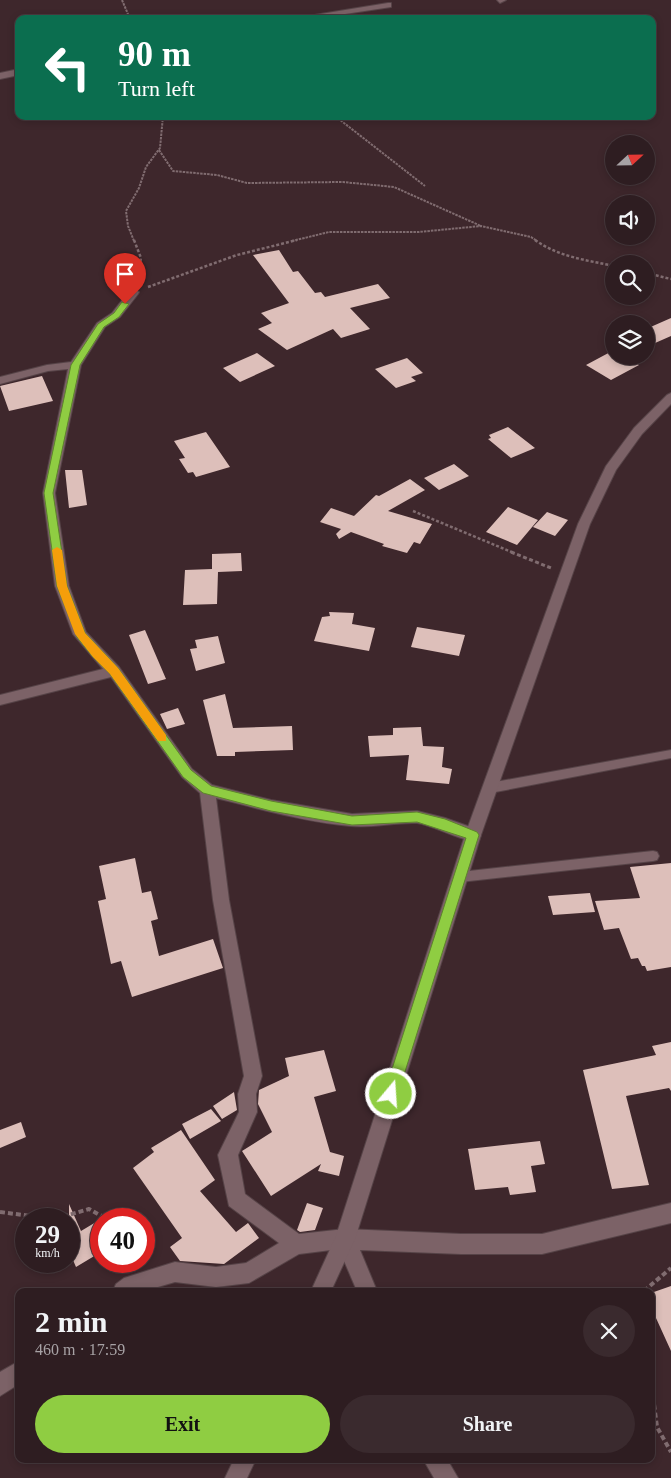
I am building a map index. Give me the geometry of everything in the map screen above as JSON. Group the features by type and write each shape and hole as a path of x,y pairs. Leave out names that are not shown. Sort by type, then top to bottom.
{"street":[{"path":"321,15 388,5"},
{"path":"0,76 15,73"},
{"path":"134,292 116,315 101,325 75,365 49,493 62,586 80,634 96,654 114,671 187,773 207,790 271,806 352,820 417,817 445,824 473,835"},
{"path":"0,381 47,368 75,365"},
{"path":"322,1288 345,1239 473,835 568,575 584,524 610,469 638,431 671,397"},
{"path":"0,700 114,671"},
{"path":"207,790 221,900 253,1076 247,1094 248,1112 228,1155 236,1199 296,1244"},
{"path":"127,1288 131,1285 175,1272 216,1277 249,1273 296,1244 345,1239 461,1244 542,1244 671,1213"},
{"path":"345,1239 366,1288"},
{"path":"0,1385 15,1374"},
{"path":"236,1478 243,1463"},
{"path":"437,1463 447,1478"}],"lane":[{"path":"490,788 671,754"},
{"path":"460,877 653,856"}],"path":[{"path":"122,0 128,15"},
{"path":"134,292 140,272 141,258 128,226 126,211 139,188 146,167 158,150 163,120"},
{"path":"340,120 425,186"},
{"path":"158,150 172,171 181,173 217,175 247,183 343,182 394,187 481,226 531,237 548,249 571,257 605,264"},
{"path":"134,292 237,255 329,232 419,232 481,226"},
{"path":"655,275 671,279"},
{"path":"413,511 568,575"},
{"path":"0,1212 55,1219 90,1210"},
{"path":"648,1288 671,1268"},
{"path":"655,1412 657,1427 671,1452"}],"building":[{"path":"279,250 293,272 298,271 315,293 321,292 325,297 378,284 390,298 350,308 370,329 341,338 333,329 287,350 258,329 272,323 261,313 289,303 253,255"},
{"path":"671,318 671,336 655,343 655,325"},
{"path":"257,353 275,366 240,382 223,368"},
{"path":"605,355 605,365 639,365 611,380 586,365"},
{"path":"407,358 423,373 411,377 416,381 396,388 375,369"},
{"path":"42,376 53,401 9,411 0,386"},
{"path":"508,427 535,448 511,458 488,439 491,438 489,435"},
{"path":"206,432 230,467 196,477 193,472 188,473 179,459 185,458 174,441"},
{"path":"454,464 469,476 439,490 424,478"},
{"path":"65,470 82,470 87,505 69,508"},
{"path":"410,479 425,490 388,511 432,524 420,544 414,542 407,553 382,546 384,544 351,532 339,539 336,534 341,529 320,522 331,508 354,516 376,495 379,496"},
{"path":"508,507 538,520 517,545 486,532"},
{"path":"547,512 568,520 555,536 533,527"},
{"path":"241,553 242,571 218,572 217,604 183,605 185,570 212,569 212,554"},
{"path":"329,612 354,613 352,624 375,628 369,651 314,641 322,617 330,616"},
{"path":"417,627 465,635 459,656 411,647"},
{"path":"145,630 166,679 148,684 129,635"},
{"path":"218,636 225,663 196,671 190,649 197,648 195,640"},
{"path":"225,694 233,728 292,726 293,750 235,752 235,756 217,756 203,700"},
{"path":"178,708 185,724 167,729 160,714"},
{"path":"421,727 423,746 444,747 442,767 452,769 449,784 406,780 409,755 370,757 368,736 393,735 393,728"},
{"path":"135,858 142,893 151,891 158,919 151,921 159,956 213,939 223,968 132,997 121,961 111,964 98,901 106,899 99,866"},
{"path":"671,863 671,967 647,971 638,958 631,959 619,928 604,930 595,901 640,898 630,867"},
{"path":"590,893 595,912 553,915 548,896"},
{"path":"671,1042 671,1091 669,1088 626,1096 649,1185 612,1189 583,1070 656,1055 652,1046"},
{"path":"324,1050 336,1091 314,1097 330,1152 344,1156 339,1176 318,1171 321,1164 271,1196 242,1151 272,1132 258,1104 259,1090 289,1076 285,1058"},
{"path":"234,1092 237,1110 222,1119 213,1106"},
{"path":"211,1109 221,1121 190,1139 182,1124"},
{"path":"21,1122 26,1137 0,1148 0,1130"},
{"path":"181,1130 215,1180 200,1191 236,1232 248,1223 259,1238 224,1264 180,1261 170,1247 182,1238 133,1168 154,1152 151,1148"},
{"path":"540,1141 545,1164 531,1166 536,1192 510,1195 508,1187 475,1190 468,1149"},
{"path":"307,1203 323,1208 315,1230 300,1232 297,1230"},
{"path":"90,1226 90,1259 80,1265 80,1229 81,1231"},
{"path":"671,1286 671,1351 655,1316 655,1292"}],"slow traffic":[{"path":"57,550 62,586 80,634 96,654 114,671 162,738"}],"route":[{"path":"125,304 116,315 101,325 75,365 49,493 62,586 80,634 96,654 114,671 187,773 207,790 271,806 352,820 417,817 445,824 473,835 391,1094"}]}
